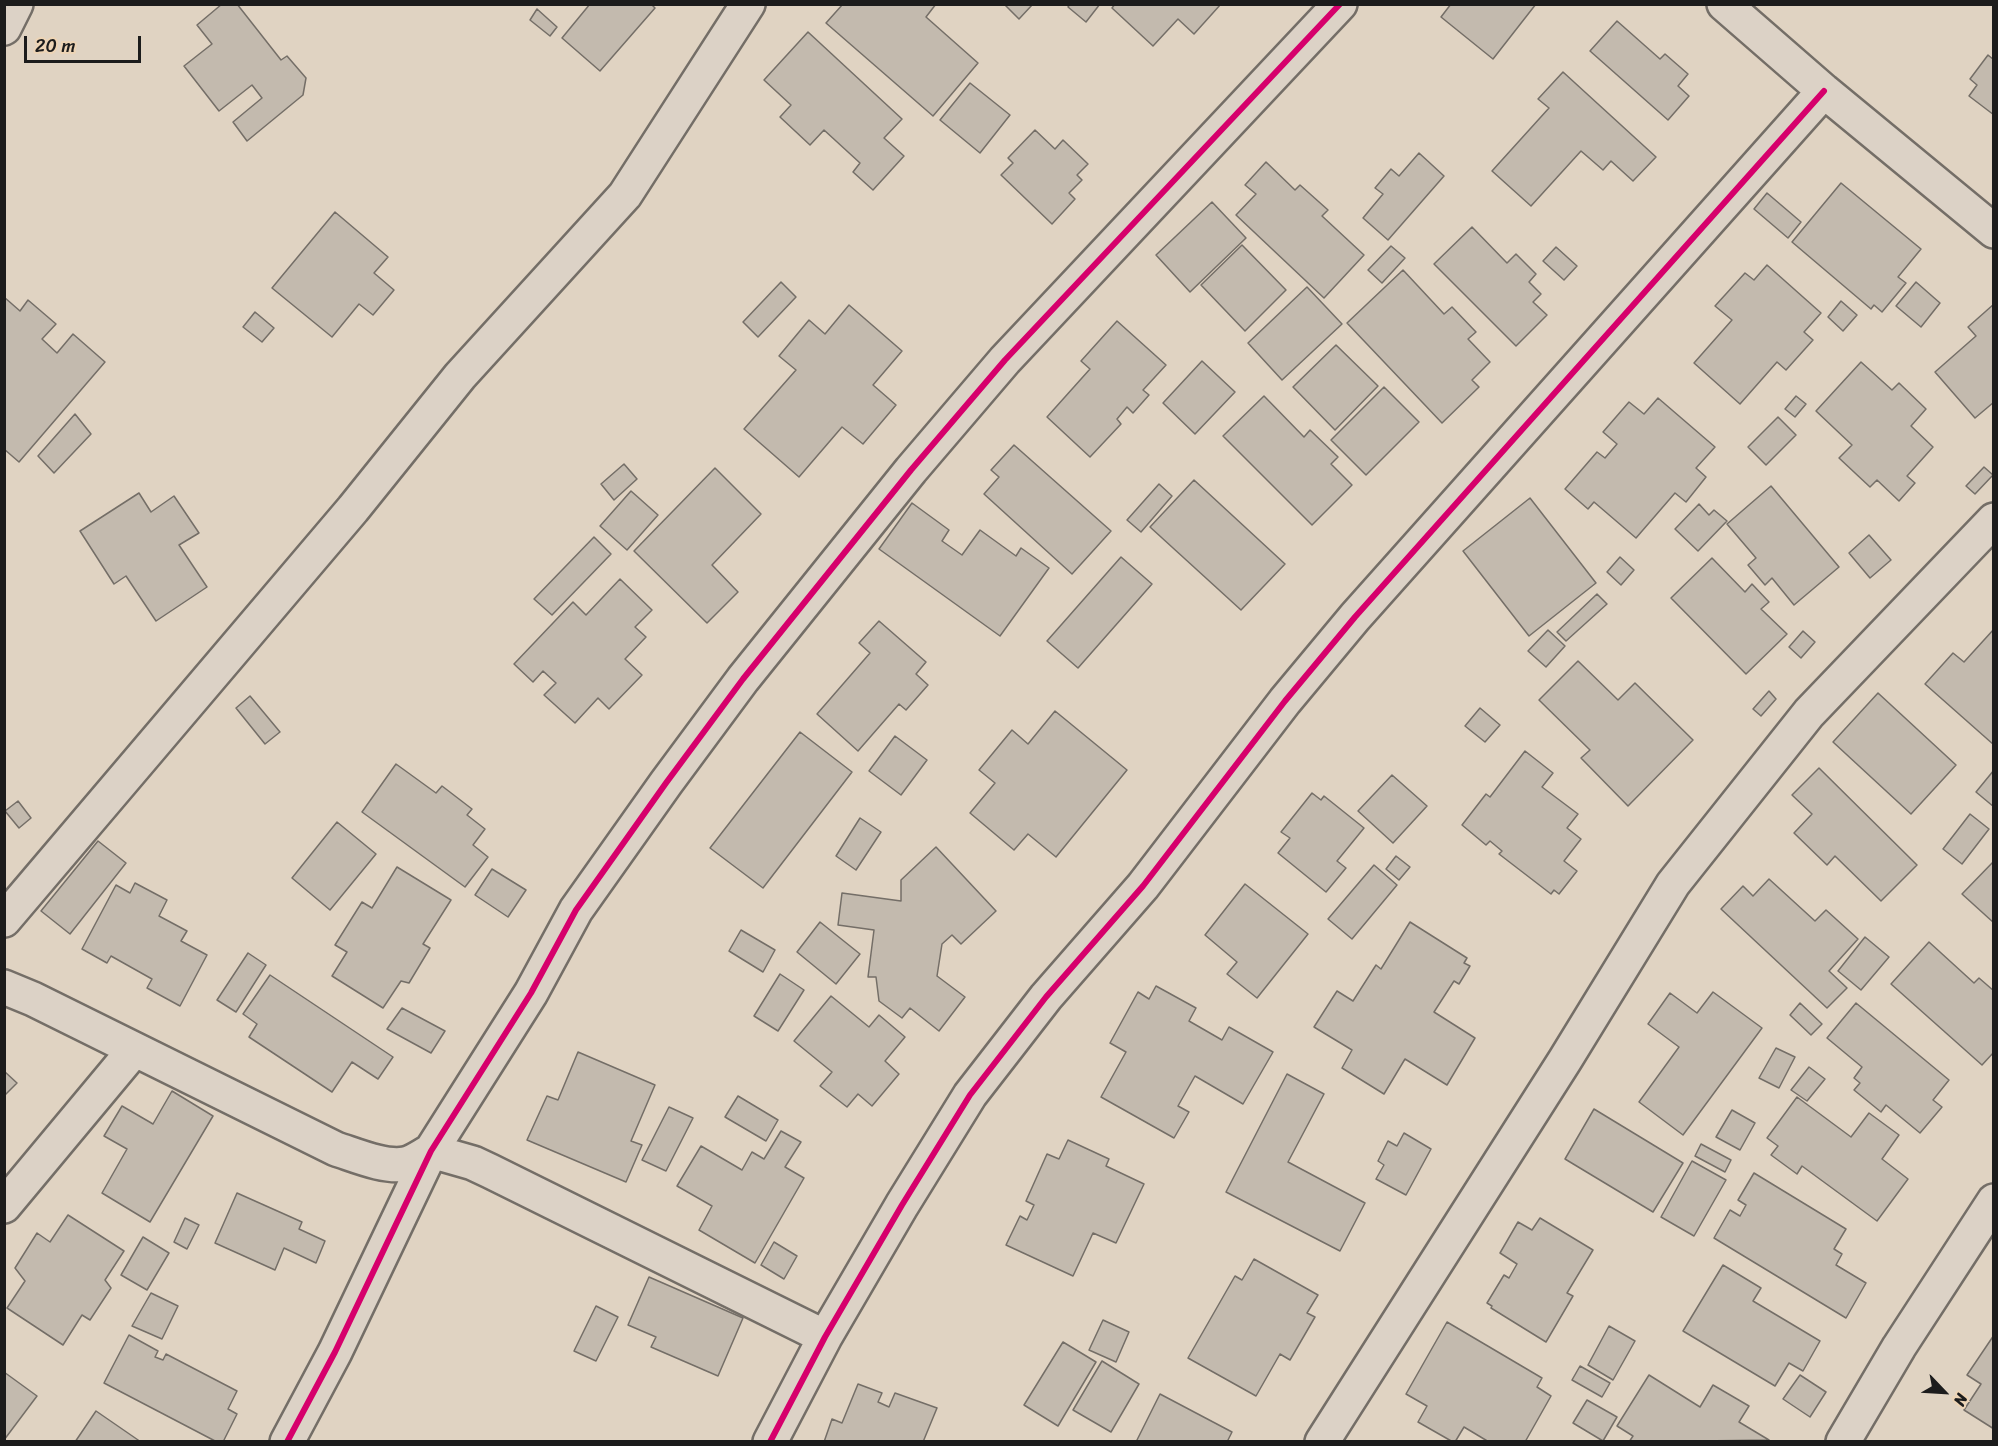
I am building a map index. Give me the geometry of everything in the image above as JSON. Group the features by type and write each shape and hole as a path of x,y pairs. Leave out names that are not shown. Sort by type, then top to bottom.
{"street":[{"path":"4,28 16,4"},
{"path":"4,920 353,510 460,376 625,195 748,4"},
{"path":"287,1442 335,1352 431,1151 531,993 576,910 666,783 743,679 911,470 1005,360 1340,4"},
{"path":"1724,4 1824,92 1994,231"},
{"path":"770,1442 825,1337 970,1095 1046,997 1143,885 1285,701 1355,617 1824,92"},
{"path":"1322,1442 1552,1080 1673,884 1809,713 1994,520"},
{"path":"4,987 33,999 336,1149 389,1164 406,1164 431,1151 473,1163 825,1337"},
{"path":"4,1206 134,1050"},
{"path":"1843,1442 1899,1347 1994,1201"}],"building":[{"path":"222,4 237,4 281,60 287,56 306,78 303,95 247,141 233,122 262,98 252,85 219,111 184,66 212,44 197,25"},
{"path":"590,4 651,4 655,8 600,71 562,38"},
{"path":"843,4 936,4 926,17 978,63 933,116 826,23"},
{"path":"1004,4 1033,4 1019,19"},
{"path":"1070,4 1100,4 1086,22 1068,7"},
{"path":"1115,4 1221,4 1194,34 1178,19 1153,46 1112,8"},
{"path":"1451,4 1536,4 1493,59 1441,17"},
{"path":"537,9 557,27 550,36 530,20"},
{"path":"1617,21 1660,59 1665,54 1688,74 1678,86 1689,96 1668,120 1590,51"},
{"path":"808,32 902,119 884,138 904,156 873,190 853,172 860,163 824,130 810,145 780,117 791,105 764,80"},
{"path":"1988,55 1994,60 1994,115 1969,96 1977,85 1970,79"},
{"path":"1563,72 1656,157 1633,181 1611,161 1603,170 1581,151 1531,206 1492,171 1549,108 1538,99"},
{"path":"970,83 1010,115 980,153 940,120"},
{"path":"1035,130 1055,149 1063,140 1088,164 1077,175 1082,180 1069,193 1075,199 1052,224 1001,175 1013,163 1008,158"},
{"path":"1419,153 1444,176 1388,240 1363,218 1383,194 1375,188 1391,169 1399,176"},
{"path":"1266,162 1295,190 1300,185 1328,210 1322,216 1364,255 1324,298 1236,215 1256,194 1245,185"},
{"path":"1841,183 1921,249 1898,277 1906,283 1882,312 1874,305 1871,309 1792,242"},
{"path":"1767,193 1801,222 1788,238 1754,209"},
{"path":"1212,202 1246,238 1190,292 1156,255"},
{"path":"335,212 388,257 374,273 394,290 373,315 359,304 332,337 272,288"},
{"path":"1472,227 1507,263 1516,254 1536,274 1529,282 1541,294 1533,302 1547,315 1516,346 1434,264"},
{"path":"1242,245 1286,290 1245,331 1201,285"},
{"path":"1391,246 1405,258 1382,283 1368,270"},
{"path":"1556,247 1577,266 1564,280 1543,261"},
{"path":"1767,265 1821,313 1804,332 1813,340 1786,370 1777,362 1740,404 1694,363 1732,320 1715,306 1745,273 1754,280"},
{"path":"1403,270 1444,314 1452,307 1476,332 1468,339 1490,362 1472,380 1479,387 1442,423 1347,323"},
{"path":"781,282 796,297 758,337 743,322"},
{"path":"1916,282 1940,303 1921,327 1896,306"},
{"path":"1307,287 1342,324 1282,380 1248,343"},
{"path":"4,297 20,311 28,300 56,324 42,339 57,353 73,334 105,362 19,462 4,449"},
{"path":"1841,301 1857,315 1843,331 1828,317"},
{"path":"1994,304 1994,402 1975,418 1935,372 1976,336 1968,327"},
{"path":"849,305 902,351 873,385 896,405 863,444 842,427 799,477 744,429 796,370 779,356 809,320 825,334"},
{"path":"255,312 274,328 262,342 243,327"},
{"path":"1117,321 1166,365 1143,390 1149,395 1133,413 1127,407 1117,419 1121,424 1090,457 1047,417 1090,369 1081,361"},
{"path":"1336,345 1378,386 1335,430 1293,387"},
{"path":"1202,361 1235,392 1195,434 1163,403"},
{"path":"1861,362 1892,390 1899,383 1926,409 1911,426 1933,447 1907,476 1915,483 1899,501 1877,480 1870,487 1839,458 1852,445 1816,411"},
{"path":"1384,387 1419,422 1366,475 1331,440"},
{"path":"1264,396 1304,437 1310,430 1338,457 1331,464 1352,485 1312,525 1223,436"},
{"path":"1796,396 1806,404 1795,417 1785,409"},
{"path":"1658,398 1715,447 1696,468 1706,477 1686,502 1675,493 1636,538 1594,502 1588,509 1565,489 1597,452 1605,458 1617,444 1603,432 1629,402 1644,414"},
{"path":"75,414 91,434 54,473 38,456"},
{"path":"1778,417 1796,435 1766,465 1748,447"},
{"path":"1014,445 1111,531 1072,574 984,494 999,477 991,470"},
{"path":"624,464 637,479 614,500 601,484"},
{"path":"1984,467 1993,475 1975,494 1966,486"},
{"path":"715,468 761,514 712,565 738,592 707,623 634,551"},
{"path":"1194,480 1285,564 1241,610 1150,527"},
{"path":"1159,484 1172,496 1141,532 1127,520"},
{"path":"1771,486 1839,567 1794,605 1772,578 1765,585 1748,565 1756,558 1727,524"},
{"path":"631,491 658,515 627,550 600,526"},
{"path":"139,493 151,512 174,496 199,533 179,545 207,587 156,621 126,576 114,584 80,531"},
{"path":"1530,498 1596,583 1529,636 1463,551"},
{"path":"912,503 949,530 942,541 962,555 980,530 1016,556 1021,548 1049,568 1000,636 879,549"},
{"path":"1699,504 1709,515 1714,510 1727,521 1698,551 1675,529"},
{"path":"1869,535 1891,560 1870,578 1849,553"},
{"path":"594,537 611,554 552,615 534,599"},
{"path":"1121,557 1152,584 1078,668 1047,641"},
{"path":"1620,557 1634,570 1621,585 1607,572"},
{"path":"1712,558 1745,592 1752,584 1769,602 1761,609 1787,634 1746,674 1671,598"},
{"path":"620,579 652,610 635,627 646,637 625,659 642,675 609,709 598,698 575,723 544,695 556,683 543,671 533,682 514,664 573,602 586,615"},
{"path":"1597,594 1607,604 1566,641 1557,632"},
{"path":"879,621 926,662 916,674 928,685 906,710 899,704 858,751 817,714 870,653 859,643"},
{"path":"1994,629 1994,745 1925,684 1953,653 1964,662"},
{"path":"1548,630 1565,646 1546,667 1528,651"},
{"path":"1803,631 1815,642 1801,658 1789,647"},
{"path":"1578,661 1618,700 1635,683 1693,740 1628,806 1581,758 1590,750 1539,700"},
{"path":"1769,691 1776,699 1761,716 1753,709"},
{"path":"1878,693 1956,765 1911,814 1833,742"},
{"path":"250,696 280,732 265,744 236,708"},
{"path":"1480,708 1500,725 1485,742 1465,726"},
{"path":"1055,711 1127,770 1056,857 1028,834 1014,850 970,813 995,783 979,770 1012,730 1028,744"},
{"path":"800,732 852,772 763,888 710,848"},
{"path":"895,736 927,760 901,795 869,771"},
{"path":"1525,751 1553,773 1542,787 1578,814 1567,828 1581,839 1564,861 1577,871 1559,894 1554,890 1551,894 1499,854 1502,851 1490,841 1486,845 1462,825 1486,794 1490,797"},
{"path":"396,764 436,793 442,786 472,809 467,815 485,829 473,845 488,857 465,887 362,812"},
{"path":"1819,768 1917,865 1881,901 1835,856 1827,865 1794,833 1812,814 1792,795"},
{"path":"1994,770 1994,807 1976,792"},
{"path":"1392,775 1427,806 1393,843 1358,811"},
{"path":"1312,793 1321,800 1324,796 1364,828 1337,861 1346,868 1326,892 1278,853 1290,838 1281,832"},
{"path":"18,801 31,818 19,828 5,811"},
{"path":"1970,814 1989,829 1962,864 1943,849"},
{"path":"860,818 881,832 856,870 836,856"},
{"path":"337,822 376,854 330,910 292,878"},
{"path":"98,841 126,863 70,934 41,911"},
{"path":"936,847 996,911 961,944 952,935 942,944 937,976 965,997 939,1031 910,1008 902,1018 879,1001 876,977 868,977 874,930 838,925 842,893 901,901 901,880"},
{"path":"1396,856 1410,867 1399,880 1386,869"},
{"path":"1994,861 1994,923 1962,894"},
{"path":"1374,865 1397,885 1352,939 1328,919"},
{"path":"397,867 451,900 423,944 430,948 409,983 401,981 383,1008 332,976 347,952 335,945 362,902 372,908"},
{"path":"492,869 526,890 508,917 475,895"},
{"path":"1769,879 1815,921 1826,910 1858,939 1829,971 1847,988 1827,1008 1721,909 1743,886 1753,896"},
{"path":"135,883 167,900 159,916 187,931 181,941 207,955 180,1006 147,988 152,979 111,956 107,963 82,949 116,885 130,893"},
{"path":"1245,884 1308,934 1257,998 1227,974 1237,962 1205,935"},
{"path":"820,922 860,954 836,984 797,952"},
{"path":"1410,922 1467,958 1464,963 1470,966 1459,984 1454,981 1434,1012 1475,1038 1447,1085 1405,1059 1384,1094 1342,1068 1352,1050 1314,1027 1337,991 1353,1001 1376,965 1381,969"},
{"path":"741,930 775,950 763,972 729,951"},
{"path":"1865,937 1889,957 1861,990 1838,971"},
{"path":"1929,942 1974,983 1979,978 1994,991 1994,1052 1982,1065 1891,984"},
{"path":"248,953 266,965 236,1012 217,1000"},
{"path":"780,974 804,990 778,1031 754,1016"},
{"path":"270,975 393,1057 378,1079 352,1062 332,1092 249,1037 257,1024 243,1014"},
{"path":"1156,986 1196,1008 1189,1021 1222,1040 1229,1027 1273,1052 1243,1104 1195,1076 1178,1106 1189,1112 1174,1138 1101,1097 1126,1052 1110,1043 1138,992 1149,999"},
{"path":"1713,992 1762,1028 1683,1135 1639,1102 1679,1047 1648,1024 1670,993 1697,1013"},
{"path":"831,996 869,1027 879,1015 905,1037 885,1061 899,1074 872,1106 858,1094 847,1107 820,1086 832,1072 794,1041"},
{"path":"1800,1003 1822,1024 1811,1035 1790,1015"},
{"path":"1856,1003 1949,1080 1933,1100 1942,1107 1920,1133 1886,1105 1881,1112 1854,1090 1860,1083 1854,1078 1862,1067 1827,1038"},
{"path":"402,1008 445,1031 431,1053 387,1029"},
{"path":"1776,1048 1795,1057 1779,1088 1759,1078"},
{"path":"578,1052 655,1085 631,1141 642,1145 626,1182 527,1140 547,1096 558,1100"},
{"path":"1809,1067 1825,1079 1807,1101 1791,1090"},
{"path":"4,1071 17,1083 4,1096"},
{"path":"1287,1074 1324,1094 1288,1162 1365,1203 1340,1251 1226,1192"},
{"path":"172,1091 213,1116 150,1222 102,1193 127,1149 104,1136 122,1106 153,1124"},
{"path":"738,1096 778,1120 766,1141 725,1117"},
{"path":"1797,1097 1851,1137 1869,1113 1899,1135 1882,1159 1908,1179 1877,1221 1802,1166 1797,1174 1771,1155 1778,1146 1767,1138"},
{"path":"669,1107 693,1118 666,1171 642,1160"},
{"path":"1594,1109 1683,1163 1653,1212 1565,1159"},
{"path":"1732,1110 1755,1123 1740,1150 1716,1137"},
{"path":"781,1131 801,1142 785,1167 804,1178 755,1263 699,1230 712,1206 677,1186 701,1146 742,1170 752,1152 764,1159"},
{"path":"1404,1133 1431,1149 1406,1195 1376,1179 1384,1165 1378,1161 1388,1141 1397,1146"},
{"path":"1068,1140 1109,1159 1106,1166 1144,1184 1116,1243 1093,1233 1073,1276 1006,1245 1020,1216 1027,1220 1034,1205 1026,1201 1047,1154 1059,1159"},
{"path":"1701,1144 1731,1160 1725,1172 1695,1156"},
{"path":"1692,1161 1726,1180 1694,1236 1661,1217"},
{"path":"1754,1173 1846,1229 1834,1249 1842,1254 1836,1265 1866,1283 1846,1318 1714,1238 1730,1210 1740,1216 1746,1205 1738,1200"},
{"path":"237,1193 302,1222 299,1229 325,1241 316,1263 284,1248 275,1270 215,1243"},
{"path":"68,1215 124,1251 105,1280 111,1288 90,1320 82,1315 63,1345 7,1308 25,1281 15,1268 37,1233 50,1242"},
{"path":"185,1218 199,1225 187,1249 174,1242"},
{"path":"1540,1218 1593,1250 1567,1293 1573,1296 1546,1342 1491,1308 1492,1306 1487,1303 1504,1275 1509,1278 1517,1264 1500,1253 1518,1222 1532,1230"},
{"path":"143,1237 169,1253 147,1290 121,1275"},
{"path":"774,1242 797,1256 784,1279 761,1265"},
{"path":"1254,1259 1318,1295 1307,1313 1315,1317 1290,1360 1280,1354 1256,1396 1188,1358 1235,1276 1242,1280"},
{"path":"1723,1265 1761,1288 1753,1301 1820,1341 1803,1371 1789,1363 1775,1386 1683,1331"},
{"path":"649,1277 743,1318 718,1376 651,1347 656,1337 628,1325"},
{"path":"151,1293 178,1306 162,1339 132,1326"},
{"path":"596,1306 618,1317 596,1361 574,1351"},
{"path":"1103,1320 1129,1332 1116,1362 1089,1350"},
{"path":"1447,1322 1542,1378 1537,1387 1551,1396 1525,1442 1489,1442 1464,1427 1453,1442 1418,1422 1427,1406 1406,1394"},
{"path":"1609,1326 1635,1341 1613,1380 1588,1365"},
{"path":"129,1335 158,1351 155,1357 163,1360 166,1354 237,1391 228,1409 237,1414 223,1442 217,1442 104,1383"},
{"path":"1994,1335 1994,1429 1964,1410 1981,1384 1967,1375"},
{"path":"1063,1342 1096,1362 1058,1426 1024,1405"},
{"path":"1102,1361 1139,1384 1111,1432 1073,1410"},
{"path":"1580,1366 1610,1383 1602,1397 1572,1380"},
{"path":"4,1372 37,1396 4,1440"},
{"path":"1649,1375 1700,1407 1713,1385 1749,1406 1739,1422 1769,1440 1629,1442 1633,1436 1617,1426"},
{"path":"1800,1375 1826,1392 1810,1417 1783,1399"},
{"path":"858,1384 882,1393 878,1402 889,1407 895,1393 937,1408 923,1442 824,1442 832,1419 842,1423"},
{"path":"1160,1394 1232,1432 1227,1442 1136,1442"},
{"path":"1587,1400 1617,1417 1603,1441 1573,1423"},
{"path":"96,1411 141,1442 75,1442"}],"cycle path":[{"path":"287,1442 335,1352 431,1151 531,993 576,910 666,783 743,679 911,470 1005,360 1340,4"},
{"path":"770,1442 825,1337 970,1095 1046,997 1143,886 1285,701 1355,617 1824,91"}]}
